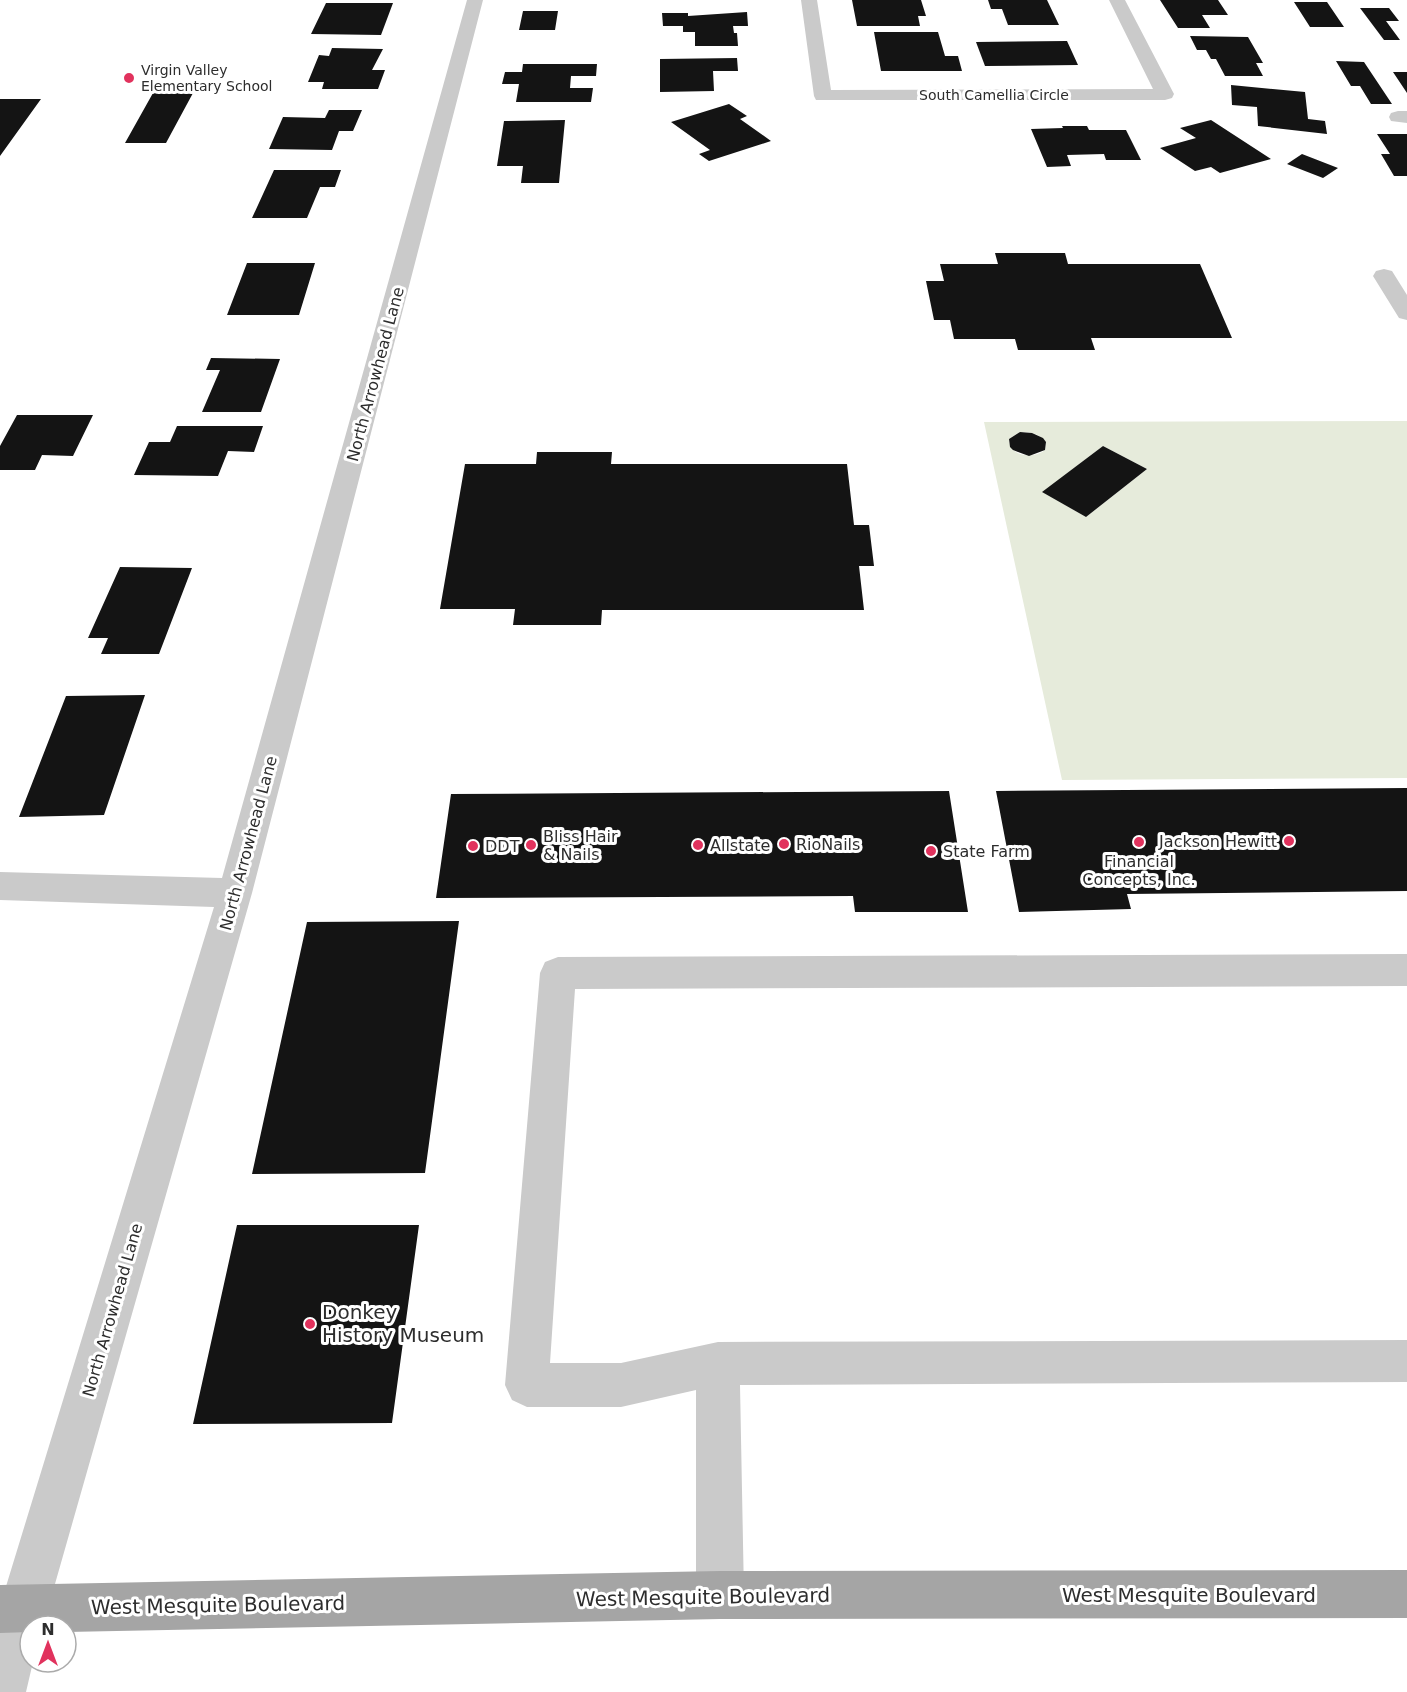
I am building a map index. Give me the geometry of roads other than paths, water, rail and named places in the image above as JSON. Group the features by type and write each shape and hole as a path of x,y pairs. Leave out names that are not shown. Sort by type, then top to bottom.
{"main road":[{"name":"West Mesquite Boulevard","path":"12,1609 720,1595 1407,1594"}],"street":[{"name":"North Arrowhead Lane","path":"3,1687 12,1609 235,893 475,0"},
{"name":"South Camellia Circle","path":"809,0 823,96 1165,94 1117,0"},
{"path":"1407,276 1384,276 1407,313"},
{"path":"0,885 235,893"},
{"path":"1407,970 558,973 526,1385 621,1385 718,1364 1407,1361"},
{"path":"718,1364 720,1595"}],"place":[{"name":"Virgin Valley Elementary School","path":"129,78"},
{"name":"Jackson Hewitt","path":"1289,841"},
{"name":"Financial Concepts, Inc.","path":"1139,842"},
{"name":"RioNails","path":"784,844"},
{"name":"Bliss Hair & Nails","path":"531,845"},
{"name":"Allstate","path":"698,845"},
{"name":"DDT","path":"473,846"},
{"name":"State Farm","path":"931,851"},
{"name":"Donkey History Museum","path":"310,1324"}]}
